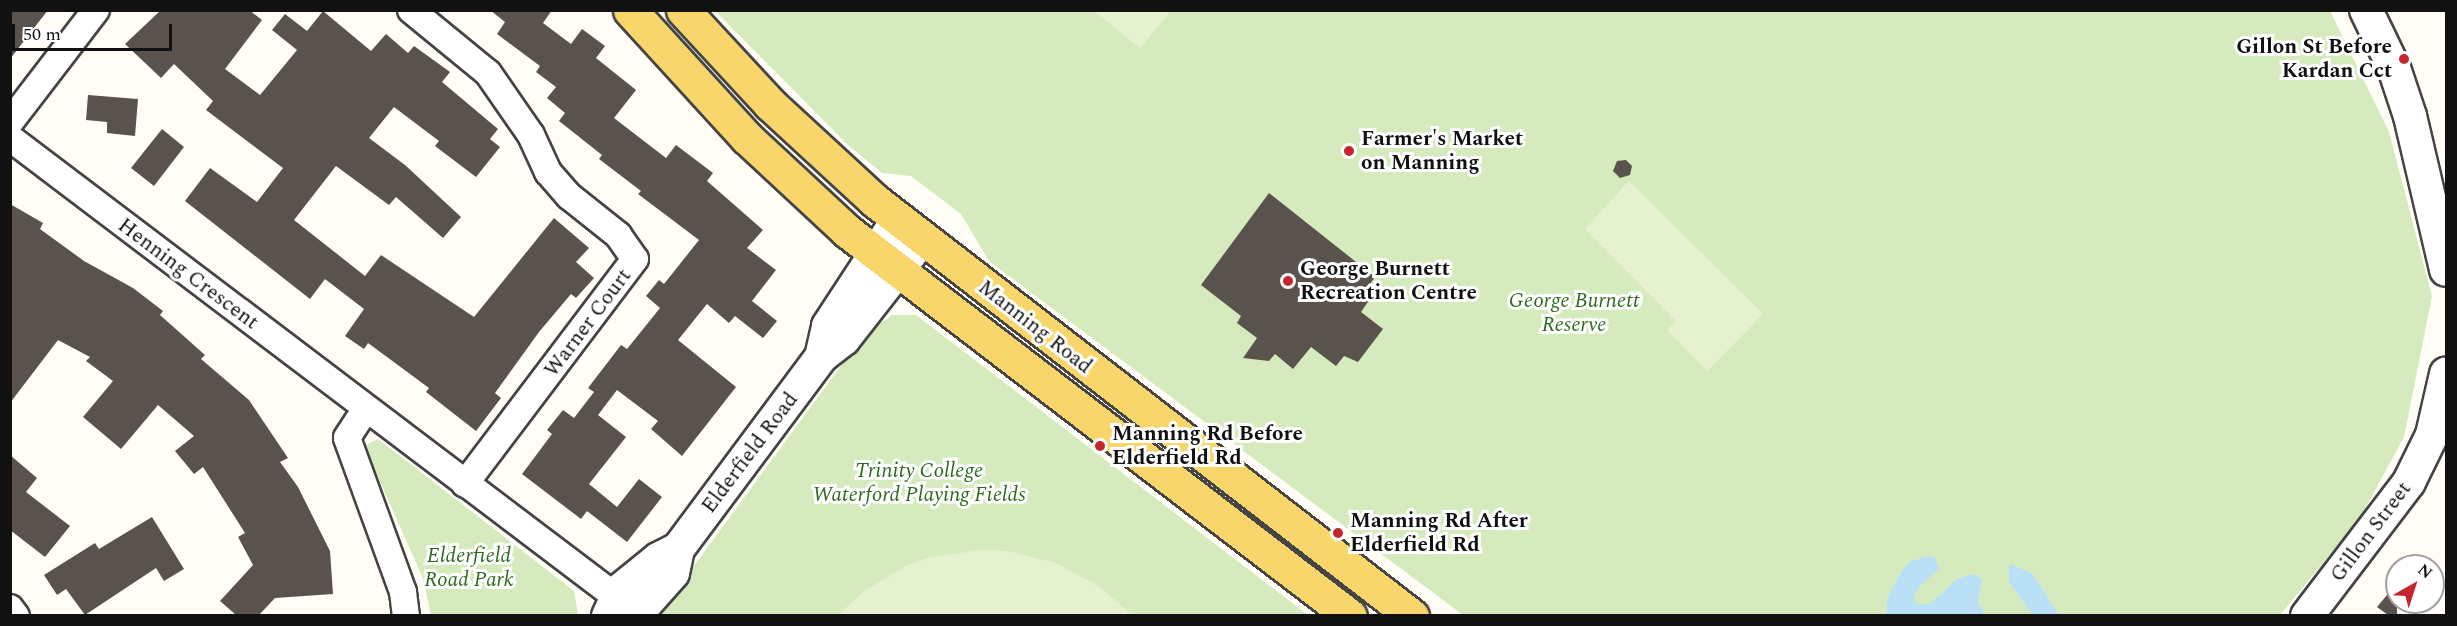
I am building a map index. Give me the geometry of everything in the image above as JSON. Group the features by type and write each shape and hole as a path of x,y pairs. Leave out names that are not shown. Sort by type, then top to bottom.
{"main road":[{"name":"Manning Road","path":"630,10 747,138 887,263 1350,615"},
{"name":"Manning Road","path":"683,10 770,104 910,229 1412,615"}],"street":[{"path":"10,122 96,10"},
{"name":"Warner Court","path":"411,10 488,73 531,135 548,172 569,196 618,235 635,259 465,484"},
{"path":"2366,10 2394,68 2410,116 2446,270"},
{"name":"Henning Crescent","path":"10,138 465,484 624,610"},
{"name":"Elderfield Road","path":"624,610 673,573 678,549 821,357 828,326 887,263 910,229"},
{"name":"Gillon Street","path":"2307,615 2409,482 2432,435 2446,374"},
{"path":"365,410 347,438 403,592 406,615"},
{"path":"10,608 16,615"}],"green space":[{"name":"George Burnett Reserve","path":"715,11 2330,11 2389,132 2432,296 2404,437 2360,518 2280,615 1463,615 989,261 961,214 911,176 882,173 847,144"},
{"path":"1094,11 1171,11 1140,48"},
{"path":"1629,181 1763,314 1707,371 1667,330 1676,321 1585,229"},
{"name":"Trinity College Waterford Playing Fields","path":"892,315 916,315 1308,615 657,616 863,336"},
{"name":"Elderfield Road Park","path":"378,439 574,591 578,615 431,615 423,578 364,446"},
{"path":"982,550 1007,551 1056,563 1100,587 1132,615 838,615 863,592 907,565 931,557"}],"water":[{"path":"1929,556 1935,558 1939,569 1920,586 1914,595 1916,604 1930,604 1957,579 1972,574 1982,579 1978,602 1985,615 1886,615 1887,599 1902,570 1911,561"},
{"path":"2009,564 2032,573 2059,615 2033,615 2009,582"}],"building":[{"path":"10,10 48,10 10,59"},
{"path":"161,10 249,10 262,20 225,69 260,95 297,50 272,30 285,14 307,31 323,11 371,51 386,34 408,53 414,46 450,72 442,82 498,129 490,139 500,147 476,177 435,146 439,141 394,107 369,138 405,165 461,217 443,238 396,197 389,205 336,166 294,220 365,276 381,255 474,317 554,218 589,248 576,262 594,278 576,298 571,294 539,332 495,393 501,398 476,431 426,392 429,388 368,343 364,349 345,336 364,309 325,279 310,299 185,201 210,168 257,202 283,168 206,110 213,101 174,64 161,78 125,44"},
{"path":"490,10 552,10 543,23 571,44 582,29 605,46 596,58 636,90 614,118 666,158 676,145 713,173 707,181 763,230 747,248 776,270 752,301 777,321 763,338 735,316 729,323 707,304 678,340 736,387 682,456 651,429 658,421 617,390 598,415 626,437 589,484 617,507 639,479 662,497 627,542 587,511 581,519 522,474 552,434 547,430 563,410 574,418 594,392 588,388 621,345 627,349 660,308 646,296 659,280 664,284 699,240 638,194 641,191 599,159 602,155 559,121 565,113 547,98 556,87 536,72 540,66 497,34 505,22"},
{"path":"88,95 138,99 135,136 107,133 107,122 86,120"},
{"path":"162,129 184,147 154,186 131,168"},
{"path":"1626,160 1632,166 1630,175 1620,178 1613,171 1617,161"},
{"name":"George Burnett Recreation Centre","path":"1269,193 1375,277 1365,291 1372,296 1361,312 1383,329 1358,362 1344,356 1336,366 1311,347 1293,369 1275,354 1269,361 1243,358 1257,338 1237,323 1241,316 1201,285"},
{"path":"10,204 43,223 40,229 84,261 133,288 163,311 160,315 205,355 201,359 249,400 288,458 280,462 298,487 330,551 333,594 275,598 259,615 236,615 220,601 253,565 238,537 245,533 203,467 194,474 175,451 194,436 158,405 121,449 83,417 113,381 86,361 90,357 58,340 10,403"},
{"path":"10,455 37,478 26,492 70,526 45,557 10,530"},
{"path":"152,517 184,569 164,581 156,568 85,615 66,589 57,595 44,575 95,543 99,549"},
{"path":"2385,597 2385,613 2377,607"}],"place":[{"name":"Gillon St Before Kardan Cct","path":"2404,59"},
{"name":"Farmer's Market on Manning","path":"1349,151"},
{"name":"George Burnett Recreation Centre","path":"1288,281"},
{"name":"Manning Rd Before Elderfield Rd","path":"1100,446"},
{"name":"Manning Rd After Elderfield Rd","path":"1338,533"}]}
